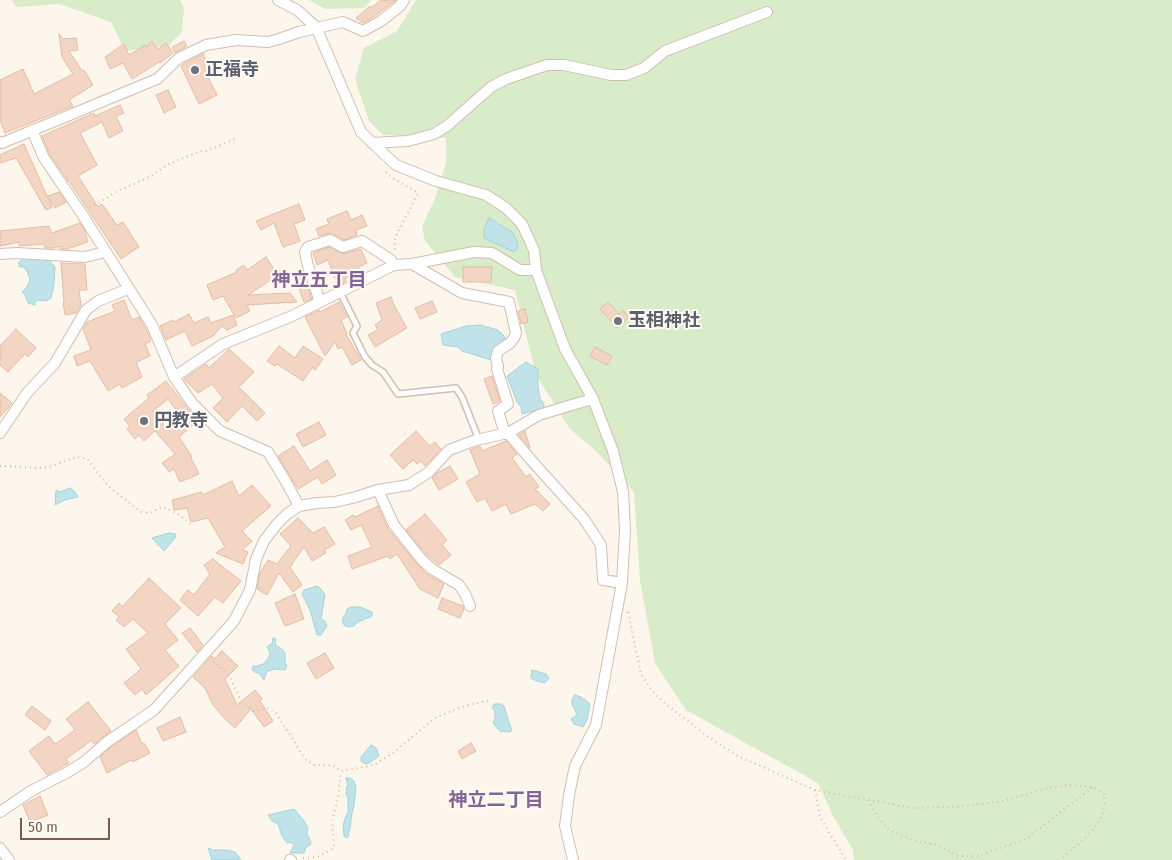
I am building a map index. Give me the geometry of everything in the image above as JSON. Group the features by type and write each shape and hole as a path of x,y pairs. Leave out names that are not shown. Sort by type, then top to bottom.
{"street":[{"path":"278,0 297,10 316,27 361,132 372,143 396,165 436,182 486,195 506,208 522,224 534,250 536,270 565,348 593,399 613,451 623,492 625,530 622,583 596,724 575,766 569,795 565,826 573,860"},
{"path":"0,142 2,143 157,79 179,58 206,45 236,40 268,42 316,27 344,22 363,31 381,21 400,6 404,0"},
{"path":"372,143 408,141 434,134 447,126 491,87 506,79 547,66 564,65 612,75 626,75 644,68 665,51 767,12"},
{"path":"32,130 44,158 152,325 174,378 192,402 220,431 268,452 299,506"},
{"path":"320,302 305,252 308,247 330,240 343,247 362,241 393,262 412,264 474,252 492,253 520,270 536,270"},
{"path":"0,254 26,253 85,257 105,252"},
{"path":"174,378 223,344 292,316 393,262"},
{"path":"412,264 462,293 510,302 516,333 510,343 498,351 496,359 498,366 496,370 508,404 498,411 506,433 584,519 601,545 603,580 622,583"},
{"path":"0,433 27,393 55,363 86,310 98,300 128,289"},
{"path":"0,812 31,790 84,762 107,742 154,710 234,621 250,590 256,558 264,540 287,514 299,506 356,498 378,490 409,485 429,472 449,450 506,433 540,416 593,399"},
{"path":"378,490 394,525 422,560 432,569 459,584 470,606"},
{"path":"0,848 8,860"}],"lane":[{"path":"340,292 357,326 353,333 365,357 372,365 383,372 398,394 456,388 462,397 479,440"}],"path":[{"path":"82,214 118,191 151,176 169,164 234,140"},
{"path":"385,170 388,175 418,193 395,238 393,262"},
{"path":"0,466 40,468 81,457 88,460 110,488 141,512 149,513 163,506 180,515 190,524"},
{"path":"628,610 641,674 653,692 707,736 738,756 815,790 913,808 957,807 1003,801 1045,788 1066,785 1093,787 1104,794 1105,804 1102,815 1095,828 1059,860"},
{"path":"205,653 230,677 241,701 252,712 269,708 276,713 306,760 314,765 332,765 341,771 374,765 393,753 435,718 461,707 491,700"},
{"path":"290,860 318,857 332,849 334,845 332,820 338,798 341,771"},
{"path":"868,800 877,816 889,830 916,841 937,846 958,856 978,856 1026,839 1093,787"},
{"path":"815,790 820,817 846,860"}],"green space":[{"path":"12,0 180,0 184,8 182,32 169,45 125,51 111,22 59,4 16,7"},
{"path":"309,0 371,0 364,8 326,9"},
{"path":"416,0 1172,0 1172,860 854,860 853,850 833,816 818,783 686,710 655,663 640,580 634,492 597,452 570,429 536,375 515,290 455,277 425,241 422,226 434,201 446,163 446,138 383,135 369,121 355,79 364,48 397,31"}],"water":[{"path":"489,218 512,232 517,241 518,248 514,252 484,238 484,229"},
{"path":"25,258 49,260 55,267 51,298 46,301 38,300 35,302 35,305 28,303 22,292 30,280 24,267 20,267 18,263"},
{"path":"480,325 498,330 505,337 505,343 491,360 462,351 458,347 443,345 441,334 466,326"},
{"path":"526,362 538,369 538,386 544,408 522,414 521,407 517,402 507,376"},
{"path":"70,488 78,497 55,505 56,490 60,492"},
{"path":"169,533 176,534 175,538 164,551 152,538"},
{"path":"317,586 325,595 321,619 325,621 327,626 321,635 317,635 310,610 302,594 304,590"},
{"path":"360,607 372,612 372,616 358,622 354,626 344,625 342,621 347,609"},
{"path":"273,638 276,639 275,643 277,646 285,653 287,666 285,670 276,669 268,671 264,680 259,673 254,672 252,669 253,666 263,664 268,659 270,654 267,647 272,644"},
{"path":"532,670 546,674 549,678 545,683 536,681 531,678"},
{"path":"575,695 590,704 587,720 583,727 574,724 571,719 577,715 572,704 572,699"},
{"path":"494,704 504,706 512,730 510,732 500,731 493,723 495,711 492,708"},
{"path":"371,745 376,748 379,756 365,764 361,761 361,757"},
{"path":"346,778 354,781 356,787 347,838 344,836 343,825 348,812 346,788 348,786"},
{"path":"294,809 308,828 307,834 311,842 306,847 304,853 290,853 294,845 291,842 287,843 282,836 278,824 272,821 268,815"},
{"path":"208,848 235,852 241,860 212,860"}],"building":[{"path":"381,0 396,0 363,23 356,18 370,6 372,7"},
{"path":"59,34 63,39 76,38 78,50 69,51 93,85 69,100 73,106 5,133 0,120 0,80 23,69 34,94 73,74 62,57"},
{"path":"184,41 187,46 175,53 172,47"},
{"path":"152,42 158,49 166,43 173,53 132,79 123,63 110,69 105,57 124,44 129,55"},
{"path":"203,54 210,71 209,79 217,95 199,104 181,66"},
{"path":"168,90 176,107 164,113 156,95"},
{"path":"120,105 124,113 116,116 123,131 109,138 102,122 80,133 97,165 78,176 98,207 102,204 117,225 123,222 139,247 121,259 50,155 42,136 94,113 95,116"},
{"path":"24,144 52,207 46,210 16,158 0,163 0,155"},
{"path":"59,192 66,202 55,208 48,196"},
{"path":"299,204 305,220 294,224 300,241 283,247 274,223 261,230 256,221"},
{"path":"347,211 351,220 362,215 367,226 356,230 357,235 344,240 331,233 319,236 316,229 329,224 327,219"},
{"path":"80,223 85,231 88,242 67,249 60,249 60,246 45,248 44,244 19,246 19,242 0,246 0,231 49,226 52,233"},
{"path":"329,247 343,254 361,249 367,263 358,267 360,272 345,278 346,281 338,286 328,260 317,265 313,253"},
{"path":"266,257 278,275 248,295 290,293 297,302 247,305 250,311 236,318 223,296 213,300 207,285 237,272 236,270 244,265 247,270"},
{"path":"61,263 85,264 87,290 79,290 81,305 76,313 65,315"},
{"path":"463,267 492,267 491,282 463,282"},
{"path":"303,274 312,299 304,302 295,278"},
{"path":"391,297 407,328 375,347 368,335 378,330 375,325 382,320 376,303"},
{"path":"124,300 132,320 139,317 147,331 151,341 145,344 150,356 136,362 142,377 122,388 120,384 108,391 90,361 77,366 74,356 91,350 83,329 87,322 115,311 112,305"},
{"path":"432,301 437,312 420,319 415,308"},
{"path":"339,302 347,317 341,320 346,334 361,360 352,365 342,347 338,349 335,342 325,356 305,317"},
{"path":"608,302 619,314 623,310 629,317 617,328 600,309"},
{"path":"525,309 528,322 521,324 518,311"},
{"path":"189,314 194,323 208,317 211,323 233,315 237,325 227,330 222,326 213,336 192,346 185,331 166,340 160,326 173,320 174,322"},
{"path":"16,329 36,348 28,357 25,354 8,372 0,365 0,346"},
{"path":"279,346 295,358 303,346 323,359 315,370 313,367 303,381 277,364 275,366 267,361"},
{"path":"595,347 612,356 607,365 590,356"},
{"path":"229,349 254,372 239,387 265,413 257,421 242,406 227,422 213,408 223,398 212,384 198,393 184,379 206,364 209,368"},
{"path":"492,376 500,401 493,404 484,379"},
{"path":"166,381 199,420 179,437 192,457 199,474 180,482 174,469 169,472 162,463 175,454 155,431 144,441 139,435 135,439 127,429 130,426 124,419 149,398 147,395","holes":["168,399 180,415 166,427 153,411"]},
{"path":"0,393 12,403 0,417"},
{"path":"319,422 326,435 303,447 296,434"},
{"path":"416,431 430,446 435,442 441,449 425,466 421,461 417,464 413,460 403,469 390,455"},
{"path":"525,431 530,448 519,435"},
{"path":"506,441 517,454 512,458 526,477 530,474 539,487 535,489 550,504 543,511 535,504 511,514 506,504 492,511 485,498 477,502 466,482 480,474 470,450 480,446 482,451"},
{"path":"294,446 310,471 327,460 336,475 322,484 318,477 298,489 278,456"},
{"path":"450,466 458,479 439,490 432,478"},
{"path":"232,481 239,496 252,485 271,506 242,531 252,541 242,550 248,552 243,564 216,553 225,547 208,518 191,522 187,508 174,510 172,500 202,492 203,495"},
{"path":"378,506 388,529 417,564 428,575 444,584 438,598 420,589 397,554 390,559 388,556 352,569 348,556 372,547 361,525 351,530 345,520"},
{"path":"425,514 447,540 442,545 451,555 439,565 427,555 406,530"},
{"path":"298,518 313,533 324,527 335,544 324,550 326,553 312,561 304,547 290,567 302,585 293,592 279,573 267,595 257,589 260,573 268,560 277,564 291,546 280,534"},
{"path":"213,559 241,581 223,603 215,597 198,616 180,600 188,590 194,595 210,574 204,565"},
{"path":"149,578 181,608 165,624 178,640 165,650 179,666 146,695 142,689 135,695 124,683 141,669 126,649 148,633 133,619 124,627 116,620 119,617 112,611 119,603 122,607"},
{"path":"295,594 304,619 285,626 275,603"},
{"path":"442,598 463,606 464,609 460,618 438,609"},
{"path":"190,628 203,645 197,652 182,633"},
{"path":"222,651 238,666 225,679 237,705 255,690 262,699 260,701 273,721 264,727 251,709 235,728 213,705 205,688 193,677 212,656 214,659"},
{"path":"325,653 334,668 316,679 307,663"},
{"path":"88,702 111,731 94,744 92,740 66,759 69,763 47,775 29,751 49,736 55,744 75,730 66,719"},
{"path":"32,706 51,721 45,730 25,715"},
{"path":"180,717 186,732 163,741 157,728"},
{"path":"136,730 142,744 144,743 150,753 133,762 131,760 107,773 100,757"},
{"path":"471,743 476,751 462,759 458,751"},
{"path":"40,796 48,815 30,822 23,805"}],"place":[{"name":"正福寺","path":"195,70"},
{"name":"玉相神社","path":"618,321"},
{"name":"円教寺","path":"144,421"}],"district":[{"name":"神立五丁目","path":"319,281"},
{"name":"神立二丁目","path":"496,801"}]}
